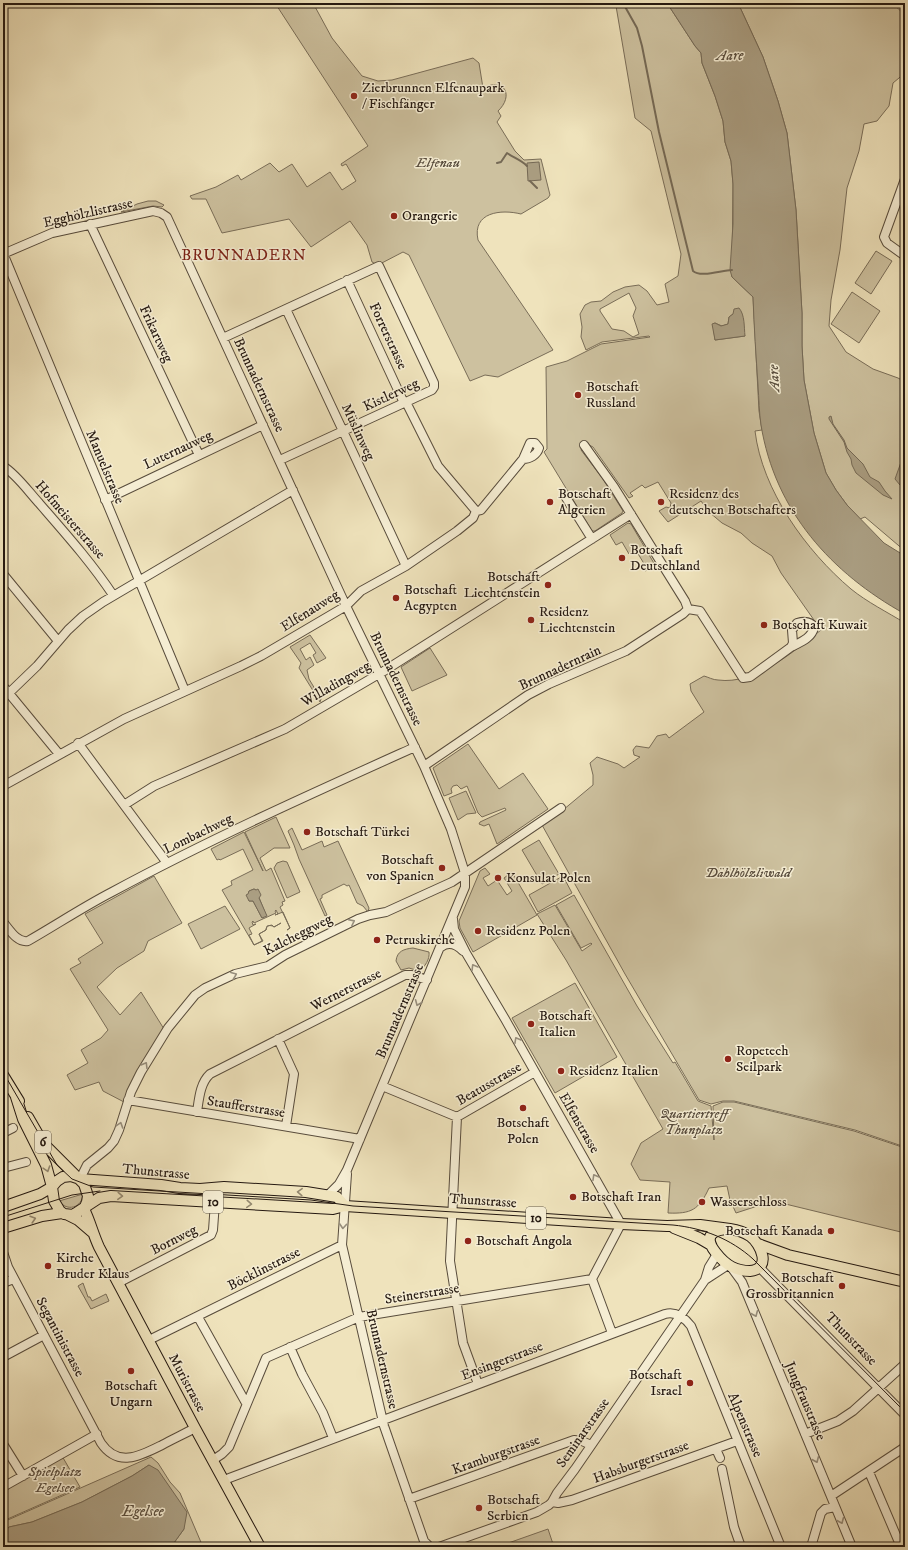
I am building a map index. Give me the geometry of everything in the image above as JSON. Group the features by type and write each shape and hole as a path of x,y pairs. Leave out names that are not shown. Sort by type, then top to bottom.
{"main road":[{"name":"6","path":"3,1075 43,1143 80,1179"},
{"name":"6","path":"16,1097 23,1119 46,1165 52,1187"},
{"path":"3,1207 36,1196 52,1187 57,1180 65,1176 80,1179 84,1184 88,1196 84,1208 73,1215 65,1214 42,1216 4,1229"},
{"name":"Thunstrasse","path":"80,1179 161,1185 180,1188 224,1188 306,1192 337,1197 345,1206"},
{"path":"52,1187 55,1203 65,1214"},
{"name":"Thunstrasse","path":"84,1208 99,1198 112,1196 333,1209 345,1206 621,1224 667,1226 700,1225 730,1229"},
{"name":"Muristrasse","path":"84,1208 92,1232 118,1283 260,1547"},
{"name":"Muristrasse","path":"65,1214 78,1220 92,1232"},
{"name":"Thunstrasse","path":"667,1226 679,1229 699,1238 714,1250"},
{"path":"788,1255 761,1262 751,1271 741,1270 730,1266 714,1250 710,1240 712,1234 730,1229 749,1235 758,1244 788,1255 905,1282"},
{"path":"758,1244 761,1262"}],"street":[{"path":"905,179 884,237 887,243 905,256"},
{"name":"Egghölzlistrasse","path":"3,254 45,236 90,224 152,211 158,212"},
{"name":"Brunnadernstrasse","path":"158,212 164,215 168,220 280,460 346,606 424,766 452,829 465,873 465,887 453,918 348,1170 339,1184 328,1195"},
{"name":"Frikartweg","path":"90,224 199,455"},
{"name":"Manuelstrasse","path":"3,254 138,582 185,691"},
{"name":"Kistlerweg","path":"280,460 432,390 434,387 434,383 379,266 347,280"},
{"path":"223,338 347,280"},
{"name":"Forrerstrasse","path":"347,280 435,462 444,476 476,511"},
{"name":"Müslinweg","path":"286,309 406,566"},
{"name":"Luternauweg","path":"105,500 263,425"},
{"path":"584,445 604,472 631,514 685,601 688,609 700,611 743,678 750,677 791,647"},
{"name":"Elfenauweg","path":"3,786 78,743 130,716 252,661 346,606 361,591 406,566 457,531 473,518 476,511 481,510 523,459"},
{"name":"Hofmeisterstrasse","path":"3,466 8,469 22,484 79,549 113,595"},
{"path":"8,693 37,666 58,641 82,617 113,595 138,582 293,490"},
{"path":"565,496 592,539"},
{"name":"Willadingweg","path":"124,805 154,786 283,730 379,674 631,514"},
{"path":"3,574 58,641"},
{"name":"Brunnadernrain","path":"424,766 528,695 626,651 683,614 688,609"},
{"path":"3,686 59,754"},
{"path":"78,743 167,864"},
{"name":"Lombachweg","path":"3,922 19,940 23,942 28,941 110,893 167,864 324,788 415,747"},
{"name":"Kalcheggweg","path":"80,1179 86,1165 108,1148 114,1140 119,1130 132,1089 168,1028 195,995 205,988 235,974 268,966 295,949 369,915 386,912 452,882 561,808"},
{"name":"Elfenstrasse","path":"453,918 454,929 466,954 621,1224"},
{"name":"Elfenstrasse","path":"441,947 445,944 452,944 459,947 466,954"},
{"name":"Wernerstrasse","path":"197,1112 201,1087 208,1075 405,975 412,975 427,980"},
{"path":"278,1039 294,1074 286,1126"},
{"name":"Beatusstrasse","path":"458,1117 535,1072"},
{"name":"Beatusstrasse","path":"382,1086 458,1117"},
{"name":"Staufferstrasse","path":"128,1100 360,1139"},
{"name":"Beatusstrasse","path":"458,1117 450,1261 463,1344 478,1384"},
{"path":"3,1133 13,1128"},
{"path":"3,1168 26,1162"},
{"name":"Brunnadernstrasse","path":"348,1170 342,1245 382,1420 424,1541 430,1547"},
{"name":"Bornweg","path":"118,1283 211,1235 213,1230 215,1202"},
{"path":"612,1333 592,1279 621,1224"},
{"name":"Böcklinstrasse","path":"149,1340 342,1245"},
{"name":"Seminarstrasse","path":"440,1547 542,1509 552,1502 556,1493 705,1280 714,1250"},
{"name":"Segantinistrasse","path":"3,1252 14,1279 97,1434 104,1446 110,1452 122,1457 130,1458 143,1454 195,1428"},
{"name":"Thunstrasse","path":"761,1262 905,1415"},
{"name":"Seminarstrasse","path":"705,1280 730,1266"},
{"name":"Jungfraustrasse","path":"730,1266 742,1282 852,1547"},
{"path":"3,1283 14,1279"},
{"name":"Steinerstrasse","path":"213,1460 227,1449 264,1359 359,1317 592,1279"},
{"name":"Ensingerstrasse","path":"224,1480 667,1313 674,1313 680,1316"},
{"path":"198,1316 246,1403"},
{"name":"Alpenstrasse","path":"680,1316 690,1326 781,1547"},
{"path":"3,1357 44,1335"},
{"path":"290,1347 302,1374 323,1413 333,1438"},
{"path":"805,1434 839,1420 854,1410 905,1364"},
{"path":"3,1487 97,1434"},
{"name":"Kramburgstrasse","path":"409,1499 574,1440 582,1441 591,1445"},
{"name":"Habsburgerstrasse","path":"552,1502 558,1503 572,1500 737,1441"},
{"path":"3,1444 23,1476"},
{"path":"831,1496 905,1447"},
{"path":"716,1449 720,1458"},
{"path":"722,1469 734,1526 741,1547"},
{"path":"869,1472 901,1547"},
{"path":"812,1547 820,1515 825,1509 835,1508"}],"green space":[{"name":"Elfenau","path":"275,3 313,3 332,38 362,76 378,81 392,80 473,58 479,63 483,88 491,85 502,86 505,90 506,100 498,111 501,116 497,122 515,151 524,160 541,159 550,195 548,198 521,214 505,212 490,215 484,218 479,223 477,231 478,240 553,350 498,377 485,375 470,381 409,255 403,252 378,265 372,262 367,245 350,221 311,247 289,219 222,233 206,199 192,199 190,196 216,187 238,175 241,180 270,163 279,172 292,164 307,187 330,172 342,190 356,181 346,164 342,166 341,164 368,146"},
{"name":"Dählhölzliwald","path":"615,3 667,3 701,53 702,63 723,121 725,142 731,161 733,184 732,277 753,297 759,411 762,430 755,431 759,453 777,497 803,538 834,574 870,603 905,623 905,1147 855,1130 734,1101 723,1101 711,1104 699,1100 625,974 542,825 593,785 593,775 590,763 597,757 618,764 624,768 640,757 634,755 633,750 636,746 649,748 657,736 666,734 669,738 704,712 691,691 690,684 704,676 716,680 732,680 759,672 786,657 821,630 781,573 772,556 752,543 741,533 722,523 709,512 701,501 668,522 659,511 666,507 670,508 671,503 658,482 645,488 642,485 630,493 633,496 629,498 593,447 587,444 581,450 603,479 623,511 595,531 592,531 544,452 547,449 546,367 567,361 601,344 650,337 602,342 586,350 581,337 582,327 580,314 585,305 591,302 601,301 613,292 625,287 639,285 647,291 657,305 669,302 665,284 678,276 681,254 651,131 635,118","holes":["629,293 636,308 633,316 639,334 633,337 624,331 612,329 600,311 600,309","733,314 745,336 715,340 713,324 715,323 722,326 728,324 729,317"]},
{"path":"738,3 892,3 905,15 905,73 893,83 889,106 877,121 864,124 859,151 847,188 840,250 831,300 829,326 846,352 873,369 905,382 905,551 865,517 860,519 847,505 826,473 814,433 804,380 796,210 787,133 763,57"},
{"path":"148,201 156,201 164,205 162,207 153,206 121,212 137,204"},
{"path":"876,251 892,261 871,294 855,283"},
{"path":"852,292 880,311 859,343 831,324"},
{"path":"628,523 631,524 655,565 645,571 646,567 637,552 634,551 629,554 622,542 616,545 610,535"},
{"path":"310,635 326,658 317,663 313,655 316,653 310,643 300,649 306,660 310,657 314,665 307,670 309,679 321,699 320,702 299,668 301,663 290,647"},
{"path":"430,648 447,675 412,691 401,667"},
{"path":"468,744 499,789 523,773 548,809 497,844 489,824 484,826 479,824 480,822 506,810 505,808 482,817 478,813 467,786 461,789 457,785 453,786 451,789 452,793 444,796 433,768"},
{"path":"466,791 476,813 467,814 458,820 449,798"},
{"path":"276,817 290,848 274,848 260,858 266,871 271,868 285,901 282,902 283,905 280,907 282,912 278,914 276,910 276,913 254,923 253,921 253,925 256,924 249,928 252,934 249,935 254,945 222,890 232,885 231,881 253,870 243,849 217,860 211,849 244,832 263,871 245,832","holes":["254,889 256,890 266,915 262,918 253,901 249,901 249,891"]},
{"path":"292,828 302,850 322,841 324,847 338,841 369,908 368,912 363,906 357,903 349,885 347,886 344,884 322,895 322,898 320,899 327,915 325,916 288,831"},
{"path":"539,840 559,874 542,884 522,850"},
{"path":"283,861 287,862 300,892 287,898 274,868 277,863"},
{"path":"485,868 490,874 483,878 488,886 497,880 507,895 512,891 504,878 512,872 537,915 473,952 460,928 459,921 480,871"},
{"path":"154,876 182,923 148,941 144,951 117,968 97,987 120,1015 141,992 164,1029 124,1102 103,1091 99,1082 75,1090 67,1075 88,1063 81,1050 101,1038 108,1030 70,969 81,963 78,959 103,943 85,914"},
{"path":"563,876 572,893 538,912 529,895"},
{"name":"Quartiertreff Thunplatz","path":"574,895 637,1006 673,1063 675,1062 698,1101 711,1106 714,1140 713,1106 723,1102 734,1102 854,1131 905,1148 905,1233 773,1201 736,1213 730,1200 727,1186 709,1188 702,1201 693,1209 683,1213 668,1213 670,1182 640,1180 631,1164 641,1143 663,1129 566,960 537,914 555,905 582,951 592,944 591,943 581,948 556,905"},
{"path":"225,906 240,929 201,949 188,924"},
{"path":"413,948 429,952 427,963 419,971 409,968 401,970 396,961 399,953"},
{"path":"575,983 617,1057 555,1093 512,1018"},
{"path":"83,1194 80,1203 74,1207 66,1207 59,1201"},
{"path":"83,1283 88,1297 90,1297 92,1301 106,1294 109,1301 91,1309 78,1286"},
{"name":"Spielplatz Egelsee","path":"62,1456 80,1487 3,1521 3,1491"},
{"path":"151,1457 158,1463 170,1482 180,1493 203,1547 171,1547 184,1529 149,1465 132,1476 82,1502 32,1522 9,1527 3,1534 3,1522"},
{"path":"548,1529 554,1547 497,1547"}],"water":[{"name":"Aare","path":"667,3 738,3 763,57 787,133 796,210 804,380 814,433 826,473 847,505 884,543 905,556 905,614 878,598 853,579 831,559 810,536 793,512 779,485 768,456 761,425 753,297 732,277 730,270 733,224 733,184 731,161 725,142 723,121 702,63 701,53"},
{"path":"539,162 541,180 528,181 527,163"},
{"path":"739,308 743,318 745,336 715,340 712,324 715,323 721,326 728,324 729,317 733,314 734,309"},
{"path":"831,416 833,424 844,440 847,448 863,464 870,477 879,482 892,499 883,495 856,473 844,442 829,419"},
{"path":"905,451 905,473 900,485 895,479"},
{"path":"258,889 261,895 259,898 267,916 262,918 253,901 249,901 246,895 249,891"},
{"name":"Egelsee","path":"149,1465 158,1470 187,1512 184,1529 171,1547 3,1547 3,1534 9,1527 32,1522 82,1502 132,1476"}],"waterway":[{"path":"623,3 637,28 642,46 659,132 693,271 706,274 732,270"},
{"path":"497,163 501,162 507,153 527,166"},
{"path":"530,181 537,188"}],"tram line":[{"path":"3,1072 57,1165 72,1179 93,1187 311,1200 353,1206 673,1225 706,1232 726,1240 753,1259 905,1412"},
{"path":"3,1217 72,1195 100,1191"}],"place":[{"name":"Zierbrunnen Elfenaupark / Fischfänger","path":"354,96"},
{"name":"Orangerie","path":"394,216"},
{"name":"Botschaft Russland","path":"578,395"},
{"name":"Botschaft Algerien","path":"550,502"},
{"name":"Residenz des deutschen Botschafters","path":"661,502"},
{"name":"Botschaft Deutschland","path":"622,558"},
{"name":"Botschaft Liechtenstein","path":"548,585"},
{"name":"Botschaft Aegypten","path":"396,598"},
{"name":"Residenz Liechtenstein","path":"531,620"},
{"name":"Botschaft Kuwait","path":"764,625"},
{"name":"Botschaft Türkei","path":"307,832"},
{"name":"Botschaft von Spanien","path":"442,868"},
{"name":"Konsulat Polen","path":"498,878"},
{"name":"Residenz Polen","path":"478,931"},
{"name":"Petruskirche","path":"377,940"},
{"name":"Botschaft Italien","path":"531,1024"},
{"name":"Ropetech Seilpark","path":"728,1059"},
{"name":"Residenz Italien","path":"561,1071"},
{"name":"Botschaft Polen","path":"523,1108"},
{"name":"Botschaft Iran","path":"573,1197"},
{"name":"Wasserschloss","path":"702,1202"},
{"name":"Botschaft Kanada","path":"831,1231"},
{"name":"Botschaft Angola","path":"468,1241"},
{"name":"Kirche Bruder Klaus","path":"48,1266"},
{"name":"Botschaft Grossbritannien","path":"842,1286"},
{"name":"Botschaft Ungarn","path":"131,1371"},
{"name":"Botschaft Israel","path":"690,1383"},
{"name":"Botschaft Serbien","path":"479,1508"}],"district":[{"name":"BRUNNADERN","path":"244,255"}]}
